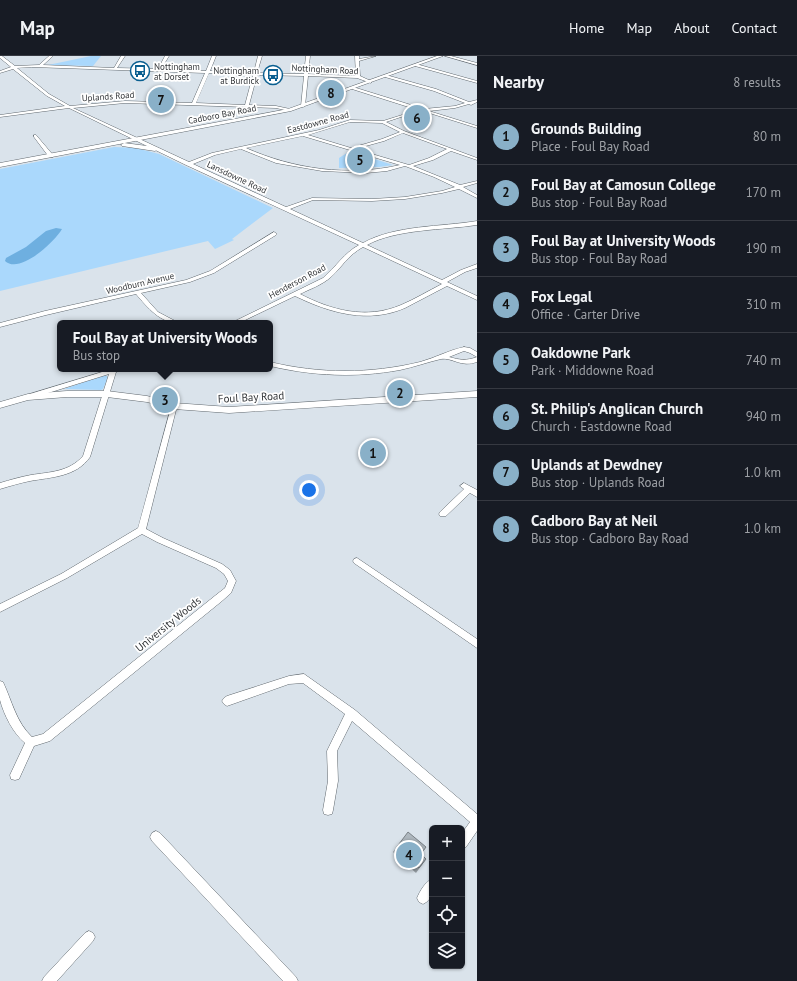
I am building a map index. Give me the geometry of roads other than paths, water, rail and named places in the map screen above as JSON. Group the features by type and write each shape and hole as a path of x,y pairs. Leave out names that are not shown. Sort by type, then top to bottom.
{"main road":[{"name":"Cadboro Bay Road","path":"0,165 289,110 442,56"},
{"path":"120,142 124,139 125,134"},
{"path":"150,146 145,141 151,137"},
{"path":"108,145 155,149"},
{"name":"Foul Bay Road","path":"28,397 67,394 107,394 147,399 174,406 229,410 477,394"},
{"path":"0,405 28,397"}],"street":[{"name":"Lansdowne Road","path":"0,56 48,95 68,107 155,149 477,298"},
{"path":"40,66 51,56"},
{"path":"115,69 123,56"},
{"path":"159,70 167,56"},
{"path":"194,104 214,56"},
{"path":"247,106 260,56"},
{"path":"303,106 308,56"},
{"path":"358,77 357,58 374,56"},
{"path":"447,56 477,64"},
{"path":"416,65 477,82"},
{"name":"Nottingham Road","path":"0,72 15,68 40,66 358,77 370,82"},
{"path":"386,76 442,93 477,106"},
{"path":"353,88 477,127"},
{"name":"Eastdowne Road","path":"188,164 214,154 304,135 350,121 383,122 424,110 470,104 477,100"},
{"name":"Uplands Road","path":"0,115 125,102 276,107 289,110"},
{"path":"383,122 403,132 477,159"},
{"path":"352,148 383,140 403,132"},
{"path":"304,135 408,165 461,187 477,197"},
{"path":"35,136 51,156"},
{"path":"241,148 283,163 322,169 364,170 394,168 408,165 431,159 451,149"},
{"path":"285,209 312,199 356,200 429,195 477,182"},
{"name":"Henderson Road","path":"240,320 332,275 348,254 362,244 389,234 477,223"},
{"name":"Woodburn Avenue","path":"0,325 200,277 222,266 274,234"},
{"path":"296,294 320,307 335,312 370,315 402,307 463,271 477,266"},
{"path":"138,293 156,313 170,320"},
{"path":"273,365 305,371 355,373 403,367 444,357 463,348 473,351 477,355"},
{"path":"444,357 467,362 472,362 477,359"},
{"path":"28,397 109,372"},
{"path":"0,486 30,478 68,472 83,462 115,372"},
{"path":"0,608 64,576 142,530 174,406"},
{"path":"443,514 466,488 477,494"},
{"name":"University Woods","path":"31,742 46,738 57,731 228,590 232,581 227,572 219,566 160,540 142,530"},
{"path":"357,561 477,644"},
{"path":"227,701 289,680 304,678 351,713 477,821 465,839"},
{"path":"0,685 17,727 22,736 31,742 15,775"},
{"path":"328,810 333,781 332,751 351,713"},
{"path":"156,837 292,981"},
{"path":"423,898 429,889"},
{"path":"48,981 89,937"}],"place":[{"name":"Nottingham at Dorset","path":"140,71"},
{"name":"Nottingham at Burdick","path":"273,75"},
{"name":"Cadboro Bay at Neil","path":"331,93"},
{"name":"Uplands at Dewdney","path":"161,100"},
{"name":"St. Philip's Anglican Church","path":"417,118"},
{"name":"Oakdowne Park","path":"360,160"},
{"name":"Foul Bay at Camosun College","path":"400,393"},
{"name":"Foul Bay at University Woods","path":"165,400"},
{"name":"Grounds Building","path":"373,453"},
{"name":"Fox Legal","path":"409,855"}]}
